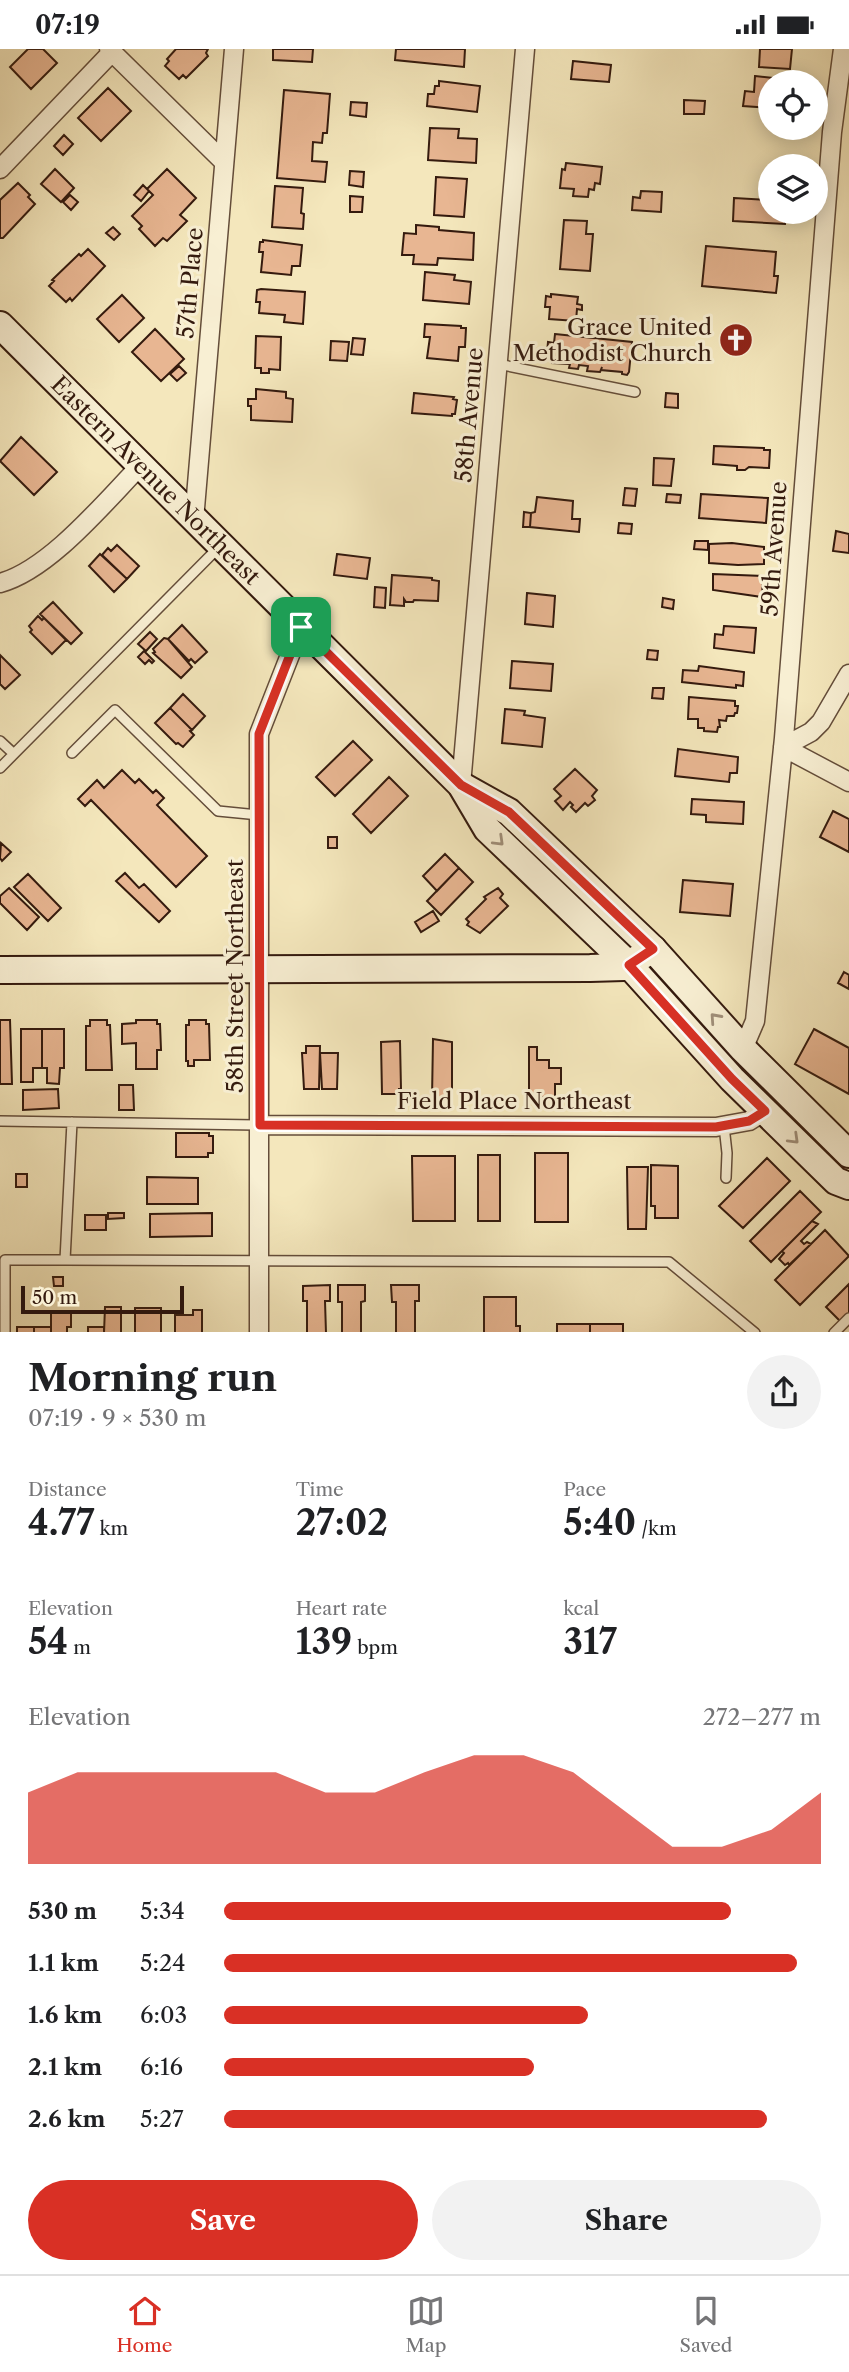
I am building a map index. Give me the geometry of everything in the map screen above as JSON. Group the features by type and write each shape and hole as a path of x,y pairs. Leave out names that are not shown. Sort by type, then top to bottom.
{"main road":[{"name":"Eastern Avenue Northeast","path":"0,325 461,785 487,829 629,965 732,1079 836,1181 849,1186"},
{"name":"Eastern Avenue Northeast","path":"461,785 509,812 653,949 743,1049 849,1154"},
{"path":"0,970 624,967 653,949"}],"street":[{"name":"57th Place","path":"194,520 234,49"},
{"name":"58th Avenue","path":"461,785 525,49"},
{"name":"59th Avenue","path":"743,1049 755,1021 783,747 832,132 843,49"},
{"path":"0,169 111,50 224,162"},
{"path":"0,583 27,573 48,558 140,466"},
{"name":"58th Street Northeast","path":"259,1332 259,734 301,627"},
{"path":"783,747 811,732 821,722 849,674"},
{"path":"783,747 849,782"},
{"name":"Field Place Northeast","path":"260,1125 724,1126 749,1121 765,1111"}],"lane":[{"path":"498,364 635,392"},
{"path":"0,768 220,547"},
{"path":"72,753 116,710 218,811 259,815"},
{"path":"0,741 14,754"},
{"path":"0,1121 260,1125"},
{"path":"65,1260 72,1122"},
{"path":"724,1126 726,1178"},
{"path":"5,1332 5,1260 669,1262 755,1332"},
{"path":"834,1332 849,1318"}],"building":[{"path":"28,49 43,49 57,63 31,89 10,67"},
{"path":"176,49 208,49 208,56 186,78 183,75 179,79 165,66 169,61 167,59"},
{"path":"273,49 313,49 312,62 273,60"},
{"path":"396,49 465,49 464,67 395,60"},
{"path":"760,49 792,49 790,69 759,67"},
{"path":"573,61 611,65 609,82 571,79"},
{"path":"755,76 758,76 758,107 743,106 745,91 754,92"},
{"path":"439,81 480,86 477,112 427,106 428,94 434,94"},
{"path":"108,88 131,111 101,141 78,118"},
{"path":"284,90 330,94 327,133 323,133 322,143 313,142 312,161 327,162 325,182 277,178"},
{"path":"684,100 705,101 704,114 684,114"},
{"path":"351,102 367,103 366,117 350,115"},
{"path":"430,128 459,129 458,138 477,139 476,163 428,160"},
{"path":"64,135 73,144 63,155 54,146"},
{"path":"566,163 602,167 600,184 595,183 594,190 589,189 588,197 573,196 574,189 560,188 562,169 565,170"},
{"path":"55,169 74,188 61,202 41,184"},
{"path":"167,169 196,198 180,215 187,221 167,241 163,238 155,246 139,229 142,226 132,216 153,195 147,189"},
{"path":"350,171 364,172 363,187 349,185"},
{"path":"436,177 467,179 464,217 434,215"},
{"path":"18,183 35,204 0,238 0,200"},
{"path":"143,185 149,191 141,201 134,195"},
{"path":"275,186 303,188 303,229 272,227"},
{"path":"641,191 662,192 661,212 632,210 633,197 640,198"},
{"path":"70,195 78,202 71,210 63,202"},
{"path":"350,196 363,197 362,212 350,212"},
{"path":"734,198 758,199 758,222 733,221"},
{"path":"564,220 587,221 586,234 593,234 590,271 560,269"},
{"path":"416,225 474,233 473,260 438,258 437,265 413,264 414,255 402,255 404,233 416,234"},
{"path":"113,227 120,234 114,240 106,233"},
{"path":"263,240 302,245 300,266 292,266 291,275 261,272 263,252 259,252 260,242"},
{"path":"706,246 776,252 776,293 702,286"},
{"path":"88,249 105,266 72,301 70,298 66,302 49,286 79,254 81,256"},
{"path":"425,272 455,275 454,280 471,282 469,304 423,300"},
{"path":"257,290 305,292 303,324 284,322 285,315 259,313"},
{"path":"551,294 578,297 577,304 582,305 582,310 577,309 576,321 549,319 550,307 545,307 546,296 551,297"},
{"path":"122,295 144,318 119,342 97,319"},
{"path":"425,324 466,328 465,347 459,347 458,361 427,358 430,337 424,337"},
{"path":"155,329 184,359 161,381 132,352"},
{"path":"555,334 632,342 629,372 627,375 601,370 602,367 600,372 587,371 588,366 579,365 578,369 569,368 570,364 552,363 553,353 547,353 548,342 554,343"},
{"path":"256,336 281,337 280,370 269,369 269,373 261,373 261,368 255,368"},
{"path":"353,338 365,339 363,355 351,354"},
{"path":"331,341 349,342 347,361 330,360"},
{"path":"179,366 186,373 177,381 170,374"},
{"path":"256,389 286,392 286,398 293,399 292,422 251,420 248,399 256,399"},
{"path":"414,393 454,397 453,399 457,400 455,414 412,413"},
{"path":"666,393 678,394 678,408 665,407"},
{"path":"21,437 57,472 34,495 0,461"},
{"path":"714,446 770,450 769,468 749,467 737,470 737,466 713,464"},
{"path":"654,458 674,459 671,486 653,485"},
{"path":"625,488 637,489 635,506 623,505"},
{"path":"667,494 681,495 680,503 666,502"},
{"path":"701,494 768,498 766,523 699,518"},
{"path":"537,497 573,501 572,519 580,519 579,532 530,527 531,513 535,512"},
{"path":"524,512 531,513 530,527 523,527"},
{"path":"619,523 632,524 631,534 618,533"},
{"path":"836,531 849,534 849,553 833,551"},
{"path":"695,541 708,541 708,550 694,549"},
{"path":"732,543 764,547 764,564 709,563 709,544"},
{"path":"117,545 139,566 127,579 102,555 108,548 111,551"},
{"path":"100,554 127,579 114,592 89,566"},
{"path":"337,554 370,558 367,579 334,575"},
{"path":"713,574 763,576 762,597 713,590"},
{"path":"392,575 439,581 438,601 406,602 404,599 404,606 390,605"},
{"path":"375,587 386,588 385,608 374,607"},
{"path":"527,593 555,596 553,627 525,624"},
{"path":"663,598 674,600 673,609 662,607"},
{"path":"53,602 82,633 71,644 40,614"},
{"path":"38,616 42,620 44,618 66,640 52,654 30,632 32,630 29,626"},
{"path":"182,625 207,652 195,663 191,659 189,661 168,639"},
{"path":"724,626 756,628 754,653 714,648 715,634 723,635"},
{"path":"150,632 157,639 146,651 138,644"},
{"path":"164,638 168,639 192,667 181,678 153,653 153,649"},
{"path":"648,650 658,651 657,660 647,659"},
{"path":"144,651 154,661 152,663 149,660 145,664 138,657"},
{"path":"0,655 20,675 5,689 0,684"},
{"path":"512,661 553,664 551,691 510,688"},
{"path":"699,666 744,672 743,686 736,685 736,688 682,682 683,670 698,671"},
{"path":"653,688 664,688 663,699 652,698"},
{"path":"183,694 205,716 192,730 170,708"},
{"path":"689,697 735,701 735,706 738,706 737,713 727,716 726,721 719,720 720,727 717,732 704,731 704,728 698,728 698,719 688,719"},
{"path":"170,708 194,735 183,747 176,744 155,723"},
{"path":"505,709 525,711 524,715 545,718 542,747 502,743"},
{"path":"353,741 372,760 335,796 316,777"},
{"path":"678,749 738,757 737,773 730,773 729,782 675,776"},
{"path":"575,769 597,790 592,796 595,800 588,806 585,803 576,812 570,802 563,810 555,801 561,796 554,789"},
{"path":"122,770 135,783 139,779 153,793 156,790 164,798 157,805 207,856 176,887 91,800 85,806 78,799 97,780 104,788"},
{"path":"389,777 408,796 371,833 353,814"},
{"path":"692,799 744,802 743,824 706,822 706,815 691,814"},
{"path":"833,811 849,819 849,852 820,837"},
{"path":"328,837 337,837 337,848 328,848"},
{"path":"1,843 11,852 2,861 0,858"},
{"path":"445,854 459,868 437,891 423,876"},
{"path":"459,868 473,882 441,915 427,901"},
{"path":"125,873 139,888 144,884 170,911 159,922 116,881"},
{"path":"28,874 61,908 48,921 14,887"},
{"path":"683,880 733,884 730,916 680,912"},
{"path":"9,888 39,917 27,930 0,903 0,896"},
{"path":"498,888 503,894 500,898 508,906 480,933 467,925 469,922 466,919 486,899 484,897"},
{"path":"433,911 439,921 421,932 415,922"},
{"path":"844,972 849,975 849,989 838,983"},
{"path":"0,1020 10,1020 12,1084 0,1084"},
{"path":"90,1020 107,1020 107,1025 110,1025 112,1070 86,1070 86,1026 90,1026"},
{"path":"136,1020 157,1020 157,1024 160,1024 161,1050 157,1050 157,1069 136,1069 136,1043 122,1044 122,1024 136,1023"},
{"path":"189,1020 206,1020 206,1024 209,1024 210,1060 194,1060 194,1066 188,1066 186,1061 186,1025 189,1025"},
{"path":"21,1029 42,1029 42,1068 33,1068 33,1082 21,1082"},
{"path":"42,1029 64,1029 64,1068 60,1068 59,1084 47,1083 47,1068 42,1068"},
{"path":"814,1029 849,1048 849,1094 795,1064"},
{"path":"433,1039 452,1042 452,1099 432,1098"},
{"path":"400,1041 401,1089 399,1094 382,1094 381,1042"},
{"path":"306,1046 320,1046 319,1089 304,1089 302,1053 306,1053"},
{"path":"529,1047 537,1047 537,1060 549,1060 549,1068 561,1068 561,1084 555,1084 555,1097 529,1097"},
{"path":"320,1053 338,1053 337,1089 322,1089"},
{"path":"119,1085 133,1085 134,1110 119,1110"},
{"path":"58,1089 59,1108 23,1110 23,1090"},
{"path":"176,1133 209,1133 209,1136 213,1136 213,1153 208,1153 208,1157 176,1157"},
{"path":"535,1153 568,1153 568,1222 535,1222"},
{"path":"478,1155 500,1155 500,1221 478,1221"},
{"path":"412,1156 455,1156 455,1221 413,1221"},
{"path":"767,1158 790,1181 743,1228 719,1206"},
{"path":"651,1165 678,1166 678,1218 655,1218 655,1206 651,1206"},
{"path":"627,1167 648,1167 646,1229 628,1229"},
{"path":"16,1174 27,1174 27,1187 16,1187"},
{"path":"147,1177 198,1178 198,1204 147,1204"},
{"path":"800,1191 821,1212 771,1262 750,1241"},
{"path":"108,1213 124,1213 124,1218 108,1219"},
{"path":"212,1213 212,1236 150,1237 150,1214"},
{"path":"85,1215 106,1215 106,1230 85,1230"},
{"path":"812,1221 818,1224 801,1241 811,1244 789,1265 785,1265 779,1259 784,1253 782,1251"},
{"path":"825,1230 849,1256 800,1305 775,1280"},
{"path":"53,1277 63,1277 63,1286 54,1286"},
{"path":"849,1284 849,1316 842,1323 826,1307"},
{"path":"330,1285 330,1301 325,1301 326,1332 307,1332 307,1301 303,1301 303,1286"},
{"path":"338,1285 365,1285 365,1301 361,1302 361,1332 342,1332 342,1302 338,1302"},
{"path":"391,1285 419,1285 419,1301 415,1301 415,1332 396,1332 396,1302 392,1302"},
{"path":"484,1297 516,1297 516,1326 520,1326 520,1332 484,1332"},
{"path":"105,1307 121,1307 121,1332 104,1332"},
{"path":"135,1308 161,1308 161,1332 135,1332"},
{"path":"193,1310 202,1310 202,1332 175,1332 175,1315 193,1315"},
{"path":"51,1313 71,1313 71,1327 67,1327 67,1332 51,1332"},
{"path":"557,1324 590,1324 590,1332 557,1332"},
{"path":"590,1324 623,1324 623,1332 590,1332"},
{"path":"17,1327 34,1327 34,1332 17,1332"},
{"path":"34,1327 51,1327 51,1332 34,1332"},
{"path":"88,1327 104,1327 104,1332 88,1332"}],"place":[{"name":"Grace United Methodist Church","path":"736,340"}],"route":[{"path":"301,627 461,785 509,812 653,949 629,965 732,1079 765,1111 753,1120 716,1127 260,1125 259,734 301,627"}]}
